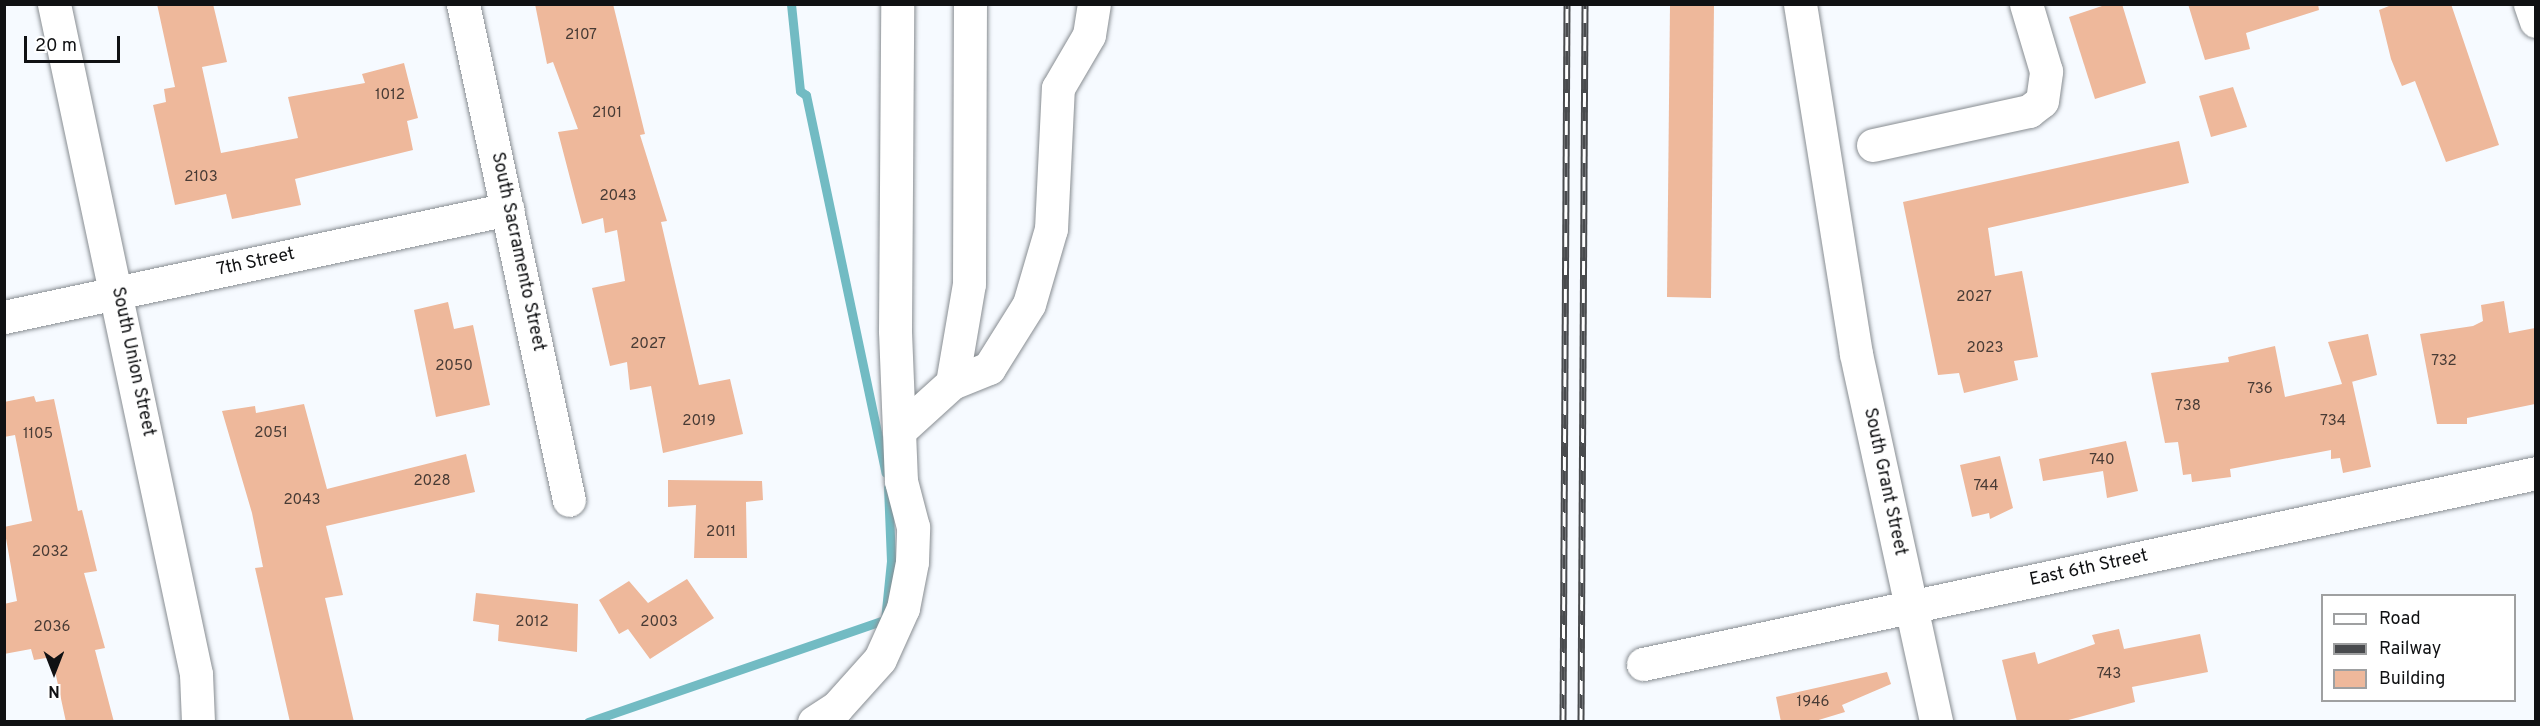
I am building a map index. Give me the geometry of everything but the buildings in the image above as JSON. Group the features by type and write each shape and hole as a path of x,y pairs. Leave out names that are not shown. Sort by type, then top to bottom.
{"street":[{"name":"South Union Street","path":"54,4 118,294 196,674 198,722"},
{"name":"South Sacramento Street","path":"464,4 570,501"},
{"path":"814,722 867,676 903,608 912,527 901,481 899,431 897,4"},
{"path":"952,383 969,284 970,4"},
{"path":"899,431 952,383 989,368 1002,352 1045,266 1058,88 1089,35 1094,4"},
{"name":"South Grant Street","path":"1800,4 1840,241 1856,354 1936,722"},
{"path":"1873,146 2029,111 2042,101 2046,71 2026,4"},
{"path":"2530,4 2535,21"},
{"name":"7th Street","path":"4,317 508,209"},
{"name":"East 6th Street","path":"1643,664 2535,473"}],"waterway":[{"path":"791,4 800,91 806,95 886,473"},
{"path":"588,722 885,620 891,561 888,487"}],"railway":[{"path":"1563,722 1567,4"},
{"path":"1581,722 1585,4"}]}
